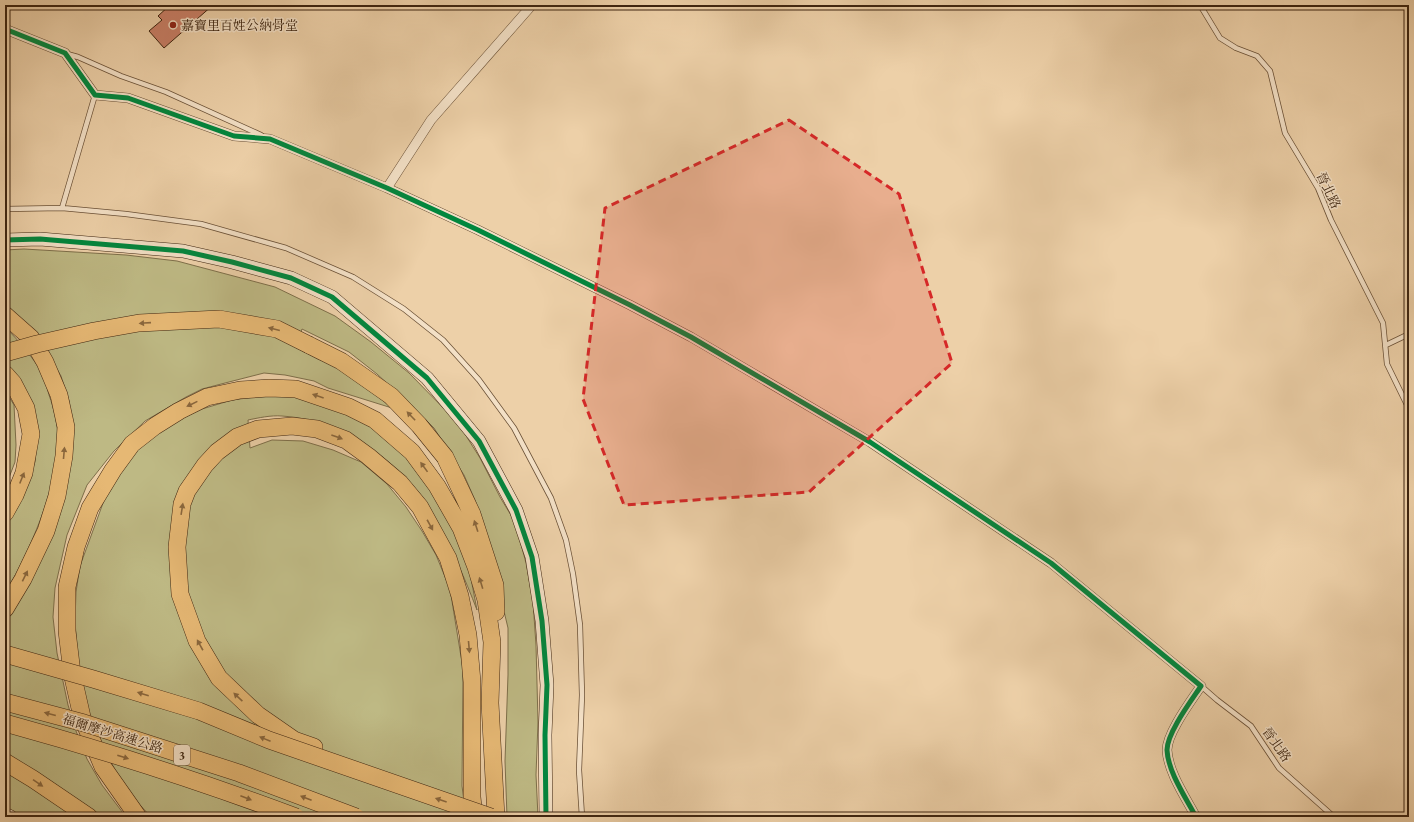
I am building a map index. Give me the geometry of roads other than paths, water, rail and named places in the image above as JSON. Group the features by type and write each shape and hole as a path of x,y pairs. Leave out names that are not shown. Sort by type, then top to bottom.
{"highway":[{"path":"5,315 31,338 59,395 66,427 64,456 57,496 46,531 23,579 5,609"},
{"path":"5,354 37,344 139,323 219,319 277,329 341,361 391,396 410,415 446,457 472,514 495,585 500,680 493,772"},
{"path":"5,374 13,383 26,408 31,434 24,473 15,495 5,513"},
{"path":"138,817 103,766 82,717 72,673 67,631 68,587 76,547 90,508 113,470 132,444 155,426 179,411 207,397 240,390 270,388 296,389 349,406 375,420 412,452 437,486 460,528 476,567 486,600 492,642 490,703 496,817"},
{"path":"419,793 339,756 294,740 258,715 219,678 197,641 180,594 177,547 182,504 187,491 205,465 217,452 237,436 258,429 292,426 317,430 346,440 400,483 420,507 448,558 460,596 468,636 472,682 472,797 474,817"},
{"path":"5,654 199,711 269,740 491,817"},
{"name":"福爾摩沙高速公路","path":"5,702 84,723 239,773 356,817"},
{"name":"福爾摩沙高速公路","path":"5,723 84,744 232,793 296,817"},
{"path":"5,762 89,817"}],"street":[{"path":"387,188 431,120 532,5"},
{"path":"5,29 65,53 95,95 128,98 234,136 270,139 387,188 478,230 630,305 691,337 870,442 1051,563 1201,686 1171,733 1167,750 1171,771 1196,817"},
{"path":"5,240 40,239 184,251 291,278 332,297 427,378 479,441 516,510 532,557 542,620 547,685 545,735 546,817"},
{"path":"5,814 11,817"}],"lane":[{"name":"晉北路","path":"1200,5 1220,38 1236,48 1257,56 1270,71 1285,133 1318,188 1331,220 1369,294 1382,323 1386,345 1386,364 1409,409"},
{"path":"65,53 78,57 121,76 166,92 270,139"},
{"path":"62,208 95,95"},
{"path":"5,209 62,208 126,214 201,224 286,248 353,277 404,309 443,340 479,380 514,428 551,498 566,540 573,574 580,626 582,695 579,770 582,817"},
{"path":"1386,345 1409,334"},
{"name":"晉北路","path":"1201,686 1251,726 1279,768 1334,817"}],"place":[{"name":"嘉寶里百姓公納骨堂","path":"173,25"}]}
